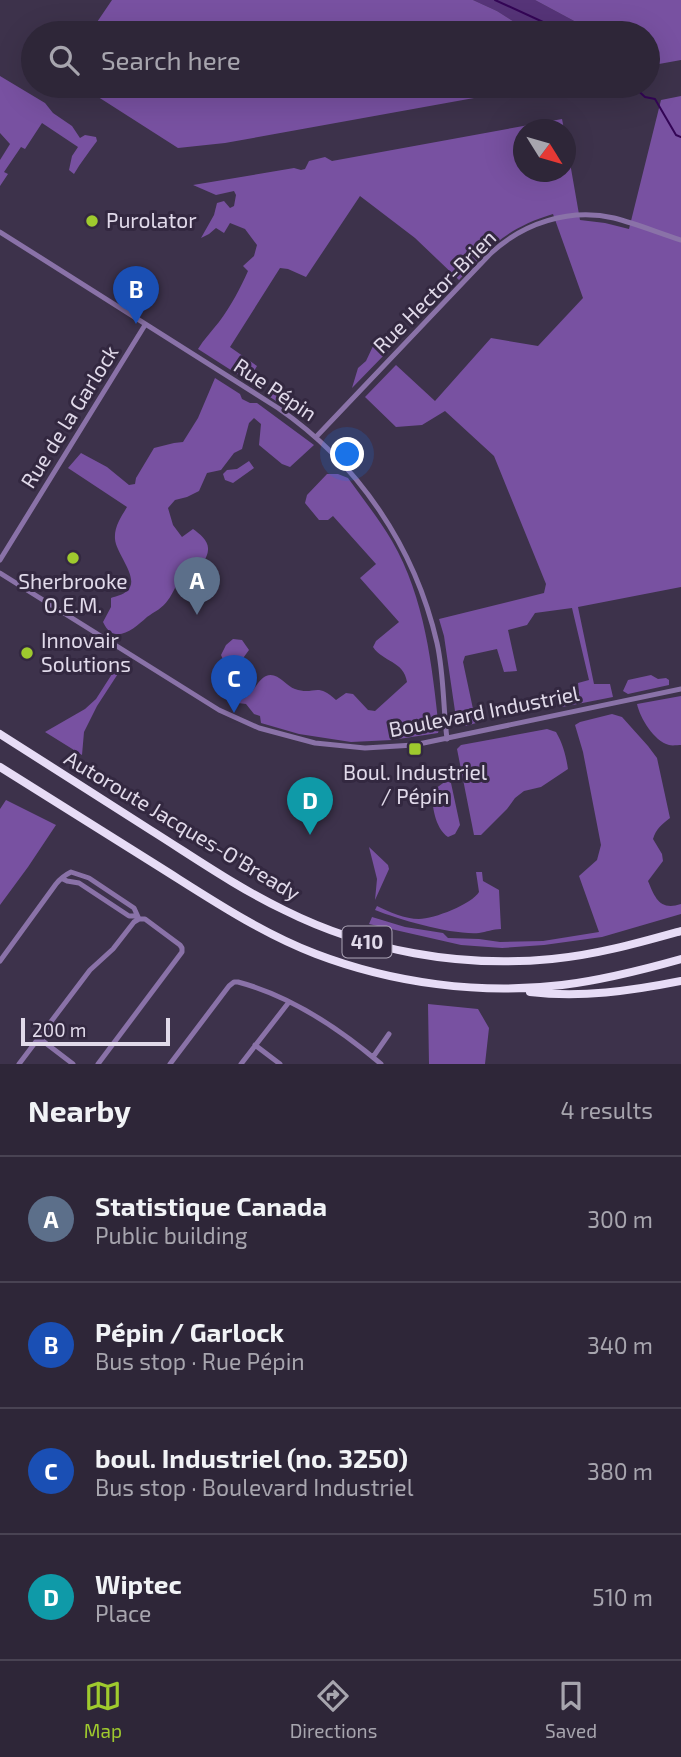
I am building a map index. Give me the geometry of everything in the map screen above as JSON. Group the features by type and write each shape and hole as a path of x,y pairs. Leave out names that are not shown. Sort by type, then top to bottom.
{"highway":[{"name":"Autoroute Jacques-O'Bready","path":"0,734 265,901 314,924 373,944 453,959 535,961 589,954 681,931"},
{"name":"Autoroute Jacques-O'Bready","path":"0,767 260,928 296,946 385,975 455,986 545,987 585,982 681,959"},
{"path":"503,988 574,994 626,990 681,981"}],"street":[{"name":"Rue Hector-Brien","path":"316,437 490,254 525,229 560,217 597,216 627,222 681,240"},
{"name":"Rue Pépin","path":"0,232 269,402 316,437 347,468 374,501 401,546 416,578 438,650 447,739"},
{"name":"Rue de la Garlock","path":"0,561 145,325"},
{"name":"Boulevard Industriel","path":"0,573 199,699 232,717 253,726 313,743 357,747 400,746 447,739 681,688"},
{"path":"0,961 56,884 63,879 79,883 129,916 145,919 180,945 182,952 98,1064"},
{"path":"19,1064 87,973 113,949 138,917"},
{"path":"170,1064 231,984 238,982 289,1002 325,1022 381,1064"},
{"path":"241,1064 289,1002"},
{"path":"373,1057 389,1034"},
{"path":"39,1038 73,1064"},
{"path":"255,1045 280,1064"}],"shaded area":[{"path":"112,0 473,0 513,21 98,21"},
{"path":"473,0 535,0 574,21 513,21"},
{"path":"535,0 681,0 681,60 660,64 660,21 574,21"},
{"path":"0,76 21,89 21,98 37,98 45,103 53,113 72,126 80,138 85,135 96,137 97,141 74,174 69,170 72,156 78,147 42,123 25,149 21,147 4,172 8,174 0,186 0,160 10,144 0,133"},
{"path":"681,96 681,587 578,607 594,684 610,684 613,697 562,707 560,695 579,692 578,683 589,680 572,608 535,613 527,625 508,630 517,671 504,672 497,649 465,656 463,662 476,723 466,726 456,718 439,619 544,593 546,584 494,456 445,411 422,425 396,427 365,397 396,365 435,401 491,338 538,346 583,298 553,214 511,232 459,280 415,238 360,196 306,277 280,268 230,347 257,366 248,381 198,349 235,297 248,271 243,266 254,256 257,245 245,229 230,223 224,233 216,228 201,238 214,215 217,203 224,201 230,208 234,206 236,195 234,191 216,195 193,185 294,168 301,170 305,169 309,161 325,157 332,161 513,128 513,182 573,182 580,220 629,229 661,100"},
{"path":"100,98 474,98 225,143 178,148"},
{"path":"377,343 388,351 352,388 358,368 366,361"},
{"path":"215,378 240,394 242,399 257,403 314,445 290,467 282,464 259,445 261,424 254,418 249,423 242,449 234,453 221,470 207,473 199,491 175,500 168,508 173,525 182,537 193,529 206,541 208,550 204,560 178,584 161,608 130,630 113,633 103,622 111,607 111,598 131,586 130,573 115,539 120,518 127,507 68,468 81,453 107,467 129,485 135,484 154,448 183,442 198,418"},
{"path":"278,386 303,403 296,414 270,397"},
{"path":"249,461 254,468 233,483 225,480 223,474 227,470 237,469"},
{"path":"327,474 348,478 387,533 403,563 420,609 425,632 438,733 392,740 351,742 299,734 261,723 260,716 254,714 246,704 233,699 235,696 243,699 247,697 263,678 270,675 278,677 295,689 324,691 336,700 346,693 353,694 368,710 375,711 407,682 402,670 373,647 376,641 399,622 360,578 376,564 333,516 328,520 319,520 305,503 307,495"},
{"path":"233,639 242,640 249,650 238,665 232,667 225,664 221,655"},
{"path":"121,660 124,661 123,666 84,732 82,755 45,732 85,709 96,699"},
{"path":"651,675 658,679 666,678 669,685 628,694 623,691 628,680"},
{"path":"681,696 681,745 669,745 658,739 648,728 637,704"},
{"path":"612,714 622,717 657,758 670,818 660,827 653,839 663,861 648,881 659,902 668,906 681,904 681,914 602,937 502,948 461,945 369,924 372,917 405,927 443,933 448,938 500,942 543,941 599,932 579,876 597,860 601,845 583,752 575,725"},
{"path":"547,729 556,732 568,769 541,787 524,791 481,835 474,835 457,749 461,745"},
{"path":"446,781 451,783 460,825 455,834 448,837 437,822 432,797 432,791"},
{"path":"6,800 56,825 0,905 0,809"},
{"path":"369,847 389,869 375,900 377,879"},
{"path":"476,872 482,872 483,881 499,890 501,929 479,933 455,932 375,910 377,906 392,913 419,919 443,914 461,906 479,892"},
{"path":"428,1004 478,1009 489,1028 485,1064 429,1064"}],"waterway":[{"path":"495,0 541,21"},
{"path":"650,98 655,99 676,135 681,137"}],"place":[{"name":"Purolator","path":"92,221"},
{"name":"Pépin / Garlock","path":"136,324"},
{"name":"Sherbrooke O.E.M.","path":"73,558"},
{"name":"Statistique Canada","path":"197,615"},
{"name":"Innovair Solutions","path":"27,653"},
{"name":"boul. Industriel (no. 3250)","path":"234,713"},
{"name":"Boul. Industriel / Pépin","path":"415,749"},
{"name":"Wiptec","path":"310,835"}]}
